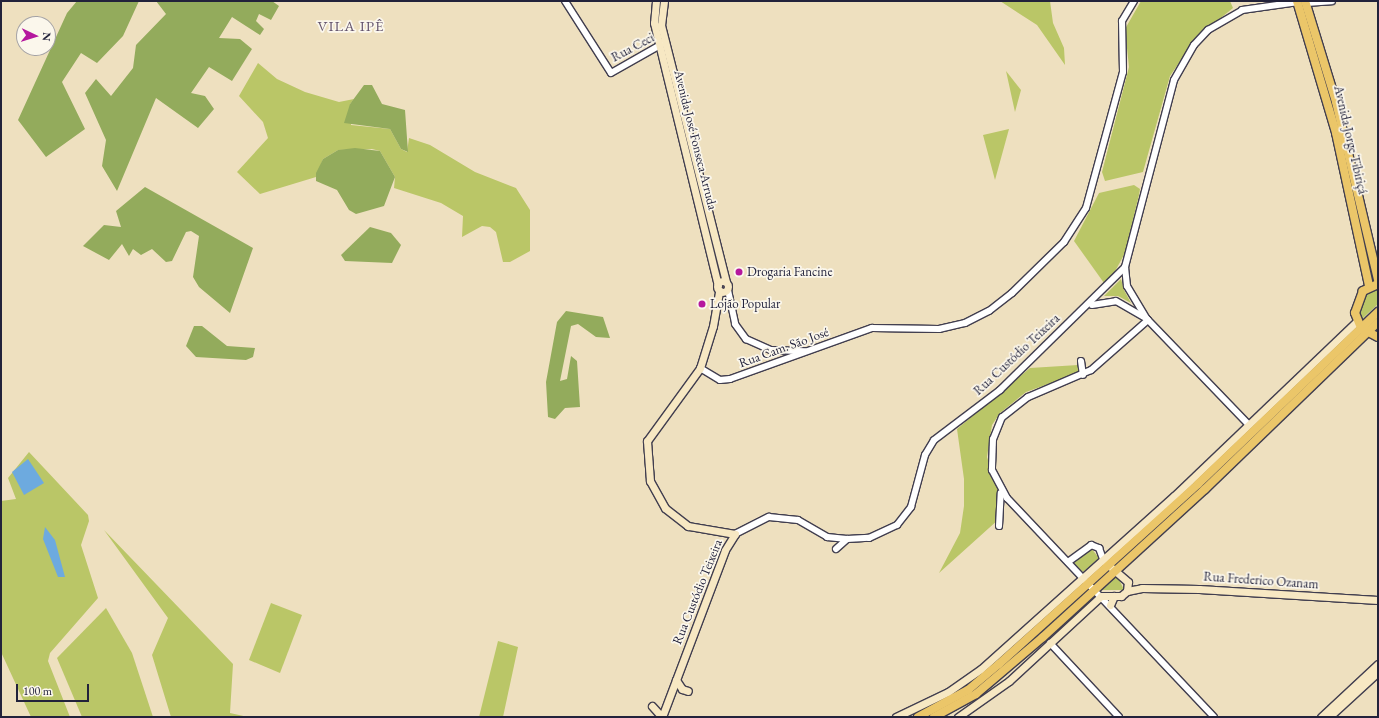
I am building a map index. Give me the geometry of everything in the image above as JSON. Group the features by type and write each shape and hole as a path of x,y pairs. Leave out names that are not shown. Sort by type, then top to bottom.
{"main road":[{"name":"Avenida José Fonseca Arruda","path":"656,1 654,23 663,44 726,282 723,289"},
{"name":"Avenida José Fonseca Arruda","path":"664,1 662,25 663,44 723,289"},
{"name":"Avenida Jorge Tibiriçá","path":"1301,2 1336,102 1378,280"},
{"name":"Avenida Jorge Tibiriçá","path":"1301,2 1334,126 1369,286"},
{"path":"1378,284 1369,286 1355,305 1362,327 1378,337"},
{"path":"723,289 700,368 647,440 647,466 659,500 682,523 735,534"},
{"path":"958,717 1009,681 1050,643 1112,569 1378,312"},
{"path":"896,717 965,682 1103,559 1249,425 1362,327 1378,322"},
{"name":"Rua Custódio Teixeira","path":"662,717 725,550 735,534"},
{"name":"Rua Frederico Ozanam","path":"1103,559 1112,569 1128,582 1142,588"},
{"path":"1127,592 1128,582"},
{"name":"Rua Frederico Ozanam","path":"1095,590 1114,596 1142,588 1378,600"},
{"path":"918,717 968,690 1095,590"},
{"path":"934,717 992,681 1095,590"},
{"path":"1110,605 1114,596"},
{"path":"1321,717 1378,664"},
{"path":"1329,717 1378,672"},
{"path":"676,680 682,689 688,691"},
{"path":"652,706 662,717"}],"street":[{"name":"Rua Ceci","path":"564,1 611,73 663,44"},
{"name":"Rua Cam. São José","path":"700,368 713,377 725,380 878,327 939,329 976,319 1012,293 1074,230 1093,191 1124,64 1122,21 1134,1"},
{"name":"Rua Custódio Teixeira","path":"735,534 759,519 779,516 798,520 827,537 869,538 897,525 911,507 925,455 934,440 1000,390 1087,307 1125,267 1174,80 1188,54 1208,30 1242,10 1301,2 1332,1"},
{"path":"1125,267 1127,286 1147,320 1249,425"},
{"path":"723,289 739,332 761,347 782,352 811,351"},
{"path":"1087,307 1116,301 1147,320"},
{"path":"1147,320 1083,375 1028,397 1002,418 991,452 992,470 1001,491 1214,717"},
{"path":"782,352 783,361"},
{"path":"1081,361 1083,375"},
{"path":"999,526 1001,491"},
{"path":"836,549 847,538"},
{"path":"1068,562 1091,545 1099,548 1103,559"},
{"path":"1050,643 1120,717"}],"green space":[{"path":"77,1 139,1 123,36 97,63 81,53 62,82 85,129 46,157 18,120 47,56 56,56 56,37 67,13"},
{"path":"156,1 272,1 279,6 271,20 259,14 256,21 264,29 260,35 232,17 219,38 240,39 252,49 232,81 209,67 191,93 205,96 214,109 198,128 156,98 117,191 102,166 106,140 85,93 96,79 111,96 133,68 136,45 166,14"},
{"path":"1000,1 1050,1 1053,23 1064,48 1065,65 1037,25"},
{"path":"1141,1 1230,1 1233,8 1196,38 1170,76 1143,172 1105,181 1102,172 1129,67 1125,29"},
{"path":"258,63 277,79 305,92 339,102 354,99 350,104 351,125 390,129 401,149 407,152 409,138 430,145 475,172 516,188 530,210 530,251 510,262 503,262 496,232 490,227 482,226 462,237 463,216 441,203 394,188 395,177 380,151 372,149 338,150 323,159 316,177 260,194 237,172 268,138 263,122 239,96"},
{"path":"1006,71 1021,90 1015,112"},
{"path":"364,85 372,85 382,104 405,110 408,152 401,149 390,129 344,123 350,104"},
{"path":"1009,129 995,180 983,135"},
{"path":"355,148 380,151 395,177 384,206 356,214 349,210 337,190 316,181 316,173 323,159 338,150"},
{"path":"1134,185 1140,189 1125,253 1113,275 1104,283 1074,241 1099,193"},
{"path":"145,187 253,248 230,313 199,287 193,277 199,236 191,231 186,232 172,261 166,262 152,249 141,255 133,249 129,256 122,244 109,260 83,246 104,225 121,227 116,211"},
{"path":"370,227 391,233 401,245 392,263 345,261 341,255"},
{"path":"1121,279 1124,290 1131,303 1118,296 1104,296"},
{"path":"1378,287 1378,304 1362,319 1359,311 1364,294"},
{"path":"566,311 603,317 610,338 596,337 578,324 571,326 560,381 567,379 571,356 577,361 580,407 565,408 555,419 548,417 546,382 557,322"},
{"path":"194,326 202,326 227,346 255,348 253,357 246,360 196,357 186,346"},
{"path":"1078,365 1081,369 1073,375 1026,392 1000,413 992,425 987,457 1004,509 999,519 939,573 960,533 964,506 964,479 957,429 1030,368"},
{"path":"29,452 88,515 89,521 81,545 98,598 50,653 48,661 70,717 31,717 1,652 1,501 16,499 8,478"},
{"path":"104,530 233,664 230,713 248,717 171,717 152,655 168,618"},
{"path":"1091,548 1099,558 1083,572 1074,563"},
{"path":"1117,575 1124,590 1100,590"},
{"path":"271,603 302,615 280,673 249,660"},
{"path":"106,608 132,653 153,717 82,717 57,658"},
{"path":"498,641 518,647 503,717 479,717"}],"water":[{"path":"28,459 44,483 24,495 12,472"},
{"path":"45,527 55,540 65,577 58,577 43,539"}],"place":[{"name":"Drogaria Fancine","path":"739,272"},
{"name":"Lojão Popular","path":"702,304"}],"district":[{"name":"VILA IPÊ","path":"351,26"}]}
